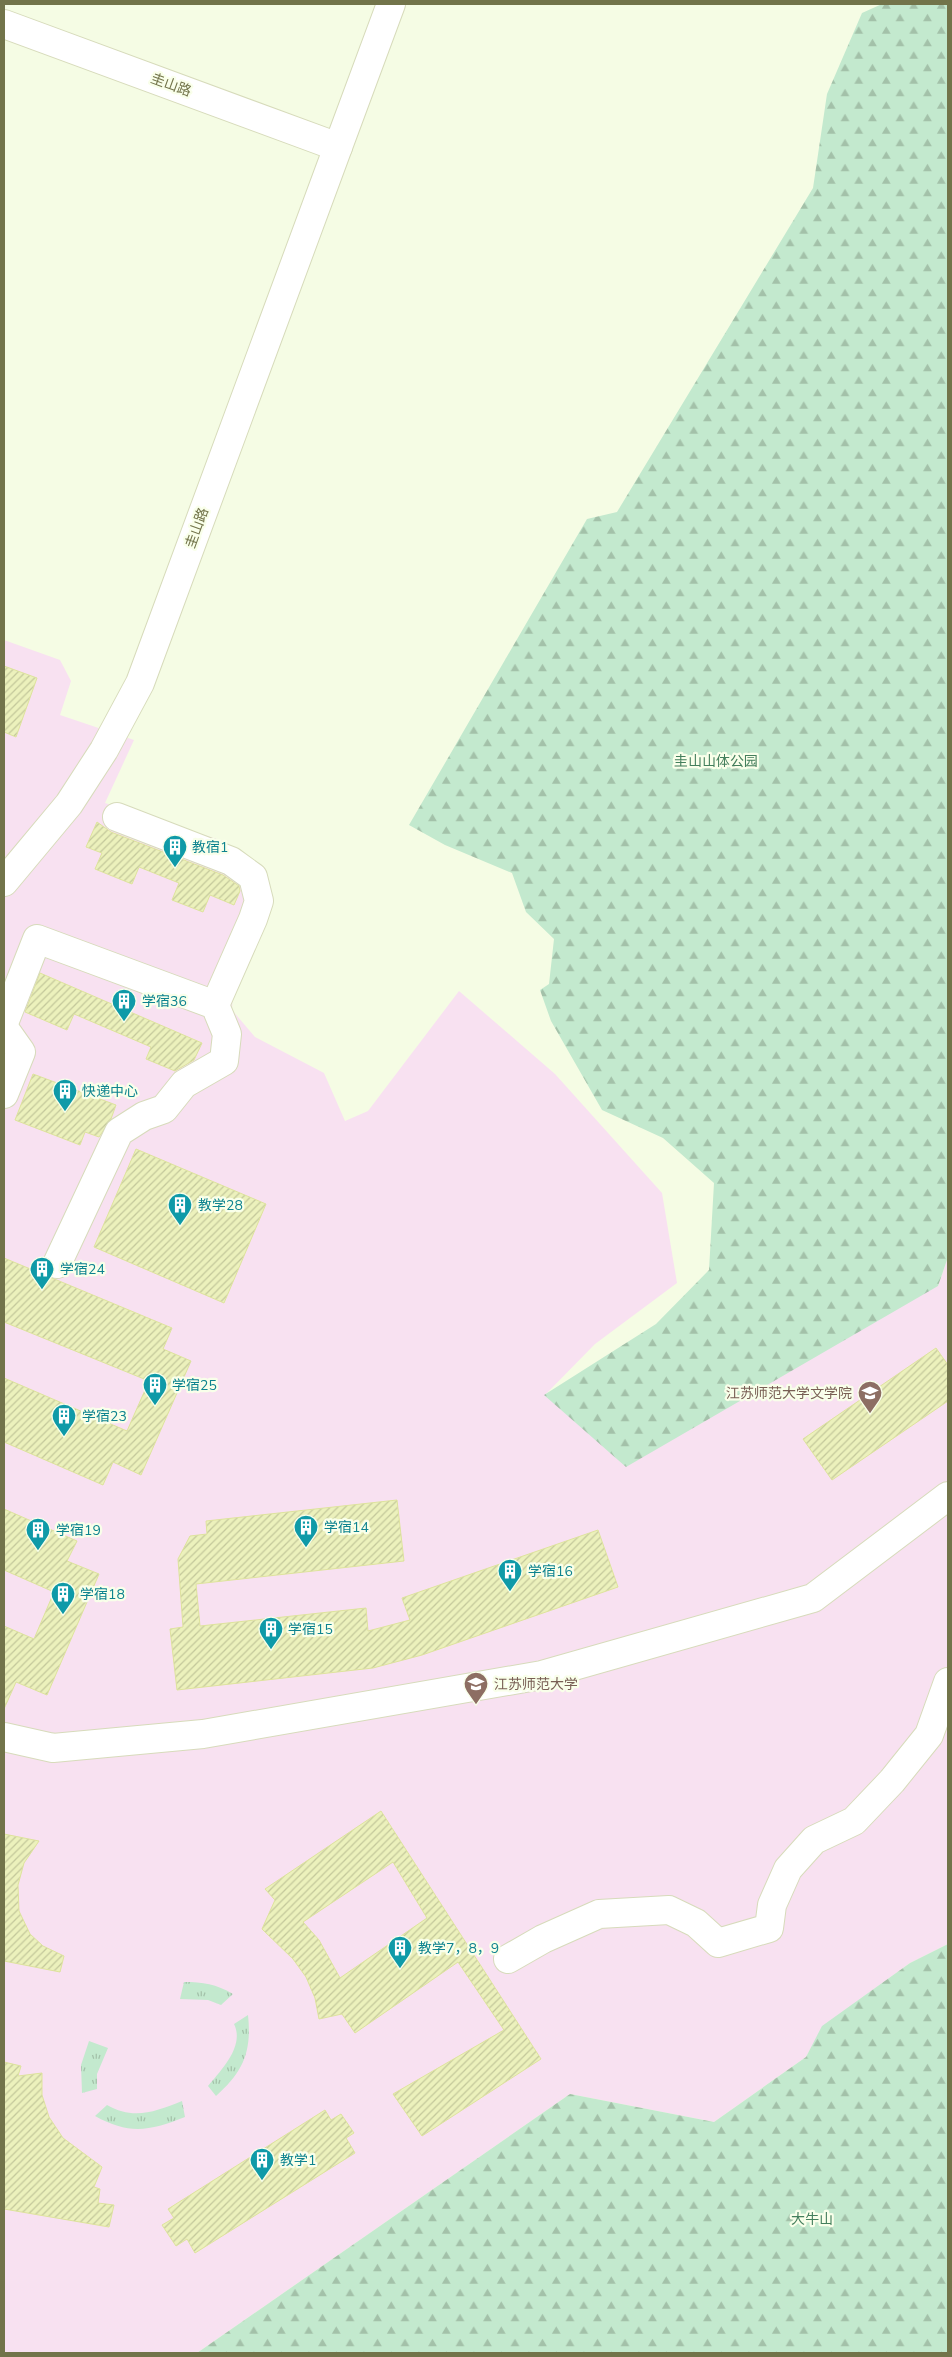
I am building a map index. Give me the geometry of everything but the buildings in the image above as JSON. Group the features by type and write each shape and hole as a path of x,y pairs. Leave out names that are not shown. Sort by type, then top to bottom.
{"street":[{"name":"圭山路","path":"4,882 69,804 104,750 140,682 391,4"},
{"name":"圭山路","path":"4,24 338,147"},
{"path":"117,817 231,861 252,877 259,901 215,1006"},
{"path":"4,1023 37,939 215,1006 227,1034 224,1061 184,1084 164,1109 144,1116 119,1132 57,1264"},
{"path":"4,1028 21,1052 4,1094"},
{"path":"4,1736 54,1748 202,1734 542,1675 813,1598 948,1496"},
{"path":"508,1959 544,1939 599,1914 669,1910 696,1923 718,1943 769,1928 772,1905 788,1869 814,1840 854,1821 892,1781 929,1735 948,1682"}],"shaded area":[{"name":"江苏师范大学","path":"4,640 60,660 71,681 60,715 134,740 105,803 220,840 256,862 270,891 233,989 232,1010 255,1037 324,1073 345,1121 368,1111 459,991 555,1074 662,1193 677,1283 595,1344 545,1395 938,1286 948,1257 948,1944 910,1963 823,2026 806,2057 714,2122 570,2094 197,2353 4,2353"}],"green space":[{"name":"圭山山体公园","path":"882,4 948,4 948,1257 938,1286 626,1467 544,1395 656,1324 709,1270 714,1183 663,1138 602,1110 551,1021 540,990 549,984 554,939 526,912 512,873 445,845 409,825 587,519 617,512 813,188 827,94 862,13"},
{"name":"大牛山","path":"948,1944 948,2353 197,2353 570,2094 714,2122 806,2057 822,2026 910,1963"},
{"path":"184,1982 209,1984 233,1994 221,2005 208,2000 180,1999"},
{"path":"248,2015 248,2040 244,2060 233,2078 216,2096 208,2086 225,2065 234,2049 237,2032 234,2024"},
{"path":"89,2041 108,2048 97,2074 97,2089 82,2093 81,2065"},
{"path":"182,2101 185,2117 150,2128 140,2129 118,2126 95,2116 107,2105 126,2112 144,2113"}],"place":[{"name":"教宿1","path":"175,868"},
{"name":"学宿36","path":"124,1022"},
{"name":"快递中心","path":"65,1112"},
{"name":"教学28","path":"180,1226"},
{"name":"学宿24","path":"42,1290"},
{"name":"学宿25","path":"155,1406"},
{"name":"江苏师范大学文学院","path":"870,1414"},
{"name":"学宿23","path":"64,1437"},
{"name":"学宿14","path":"306,1548"},
{"name":"学宿19","path":"38,1551"},
{"name":"学宿16","path":"510,1592"},
{"name":"学宿18","path":"63,1615"},
{"name":"学宿15","path":"271,1650"},
{"name":"江苏师范大学","path":"476,1705"},
{"name":"教学7，8，9","path":"400,1969"},
{"name":"教学1","path":"262,2181"}]}
